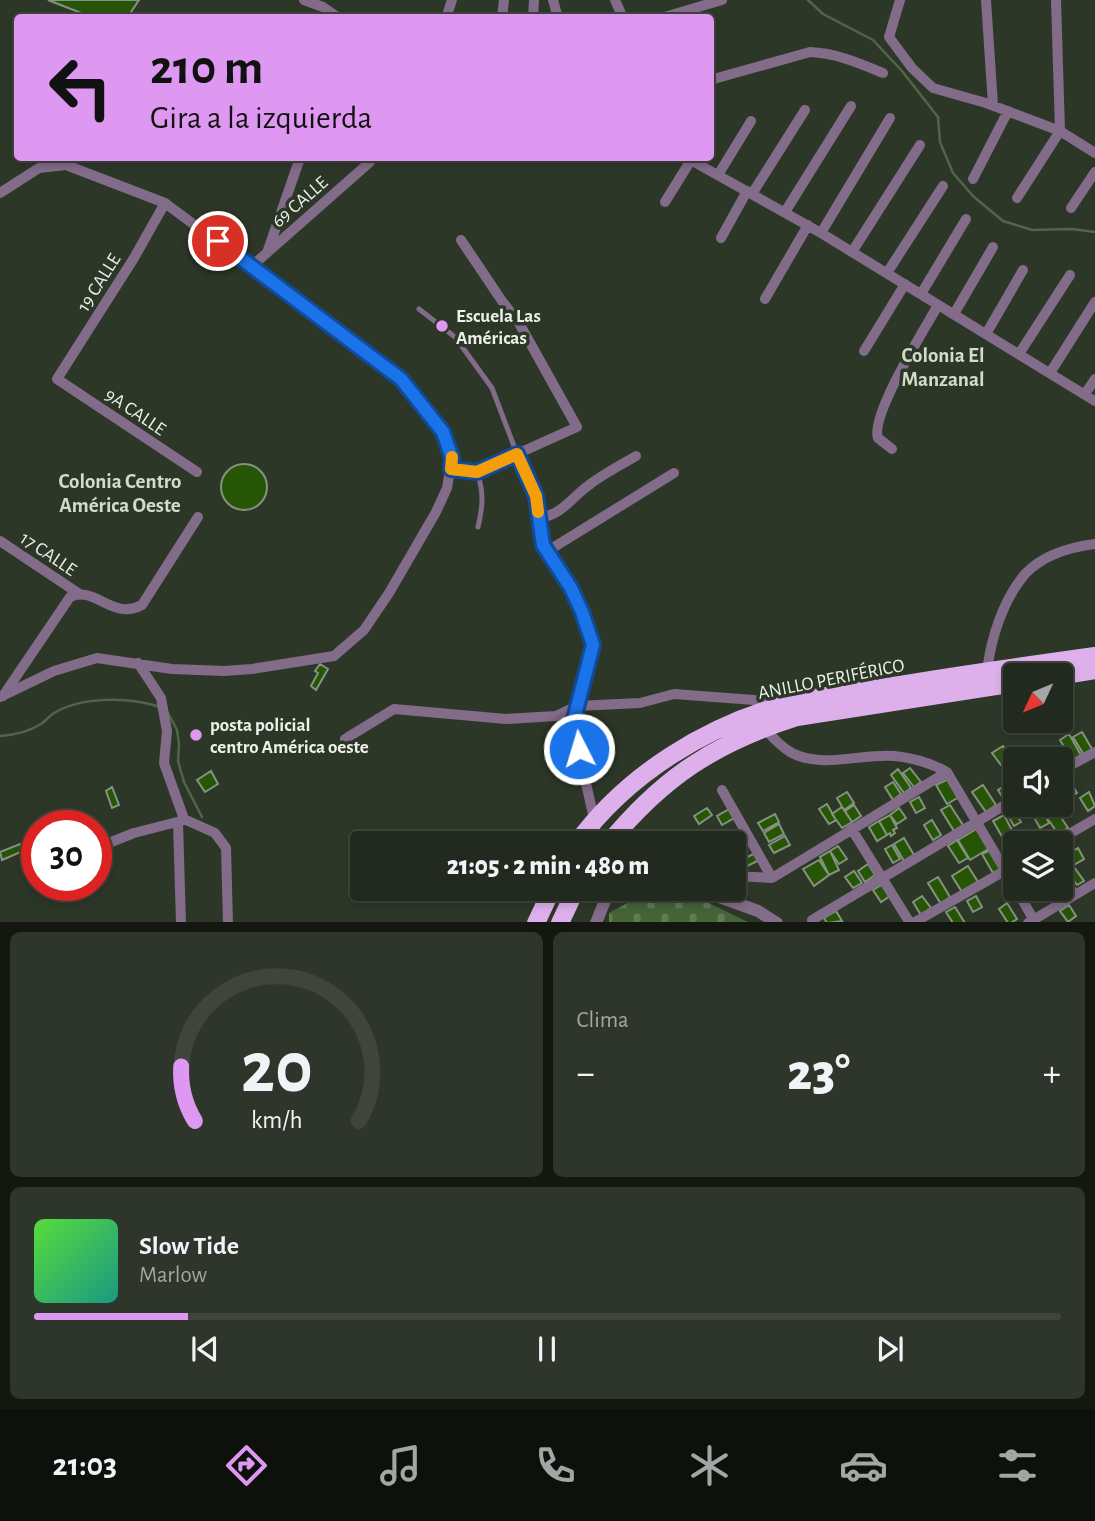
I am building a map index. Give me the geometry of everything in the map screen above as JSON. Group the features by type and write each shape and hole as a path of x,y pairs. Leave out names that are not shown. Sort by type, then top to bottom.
{"highway":[{"name":"ANILLO PERIFÉRICO","path":"585,831 594,819 657,765 700,738 754,714 792,703 1095,656"},
{"path":"1073,674 1095,670"},
{"name":"ANILLO PERIFÉRICO","path":"618,831 685,768 708,753 764,728 797,717 1003,685"},
{"path":"536,922 546,901"},
{"path":"560,922 570,901"}],"street":[{"path":"304,0 333,14"},
{"path":"675,14 722,0"},
{"path":"900,0 889,37 912,68 933,89 993,105 1060,131 1095,153"},
{"path":"986,0 993,105"},
{"path":"1017,198 1060,131 1056,0"},
{"path":"714,79 810,52 825,52 883,73"},
{"path":"785,212 851,106"},
{"path":"721,238 805,110"},
{"path":"973,179 1008,111"},
{"path":"821,233 890,118"},
{"path":"718,175 751,121"},
{"path":"852,252 919,145"},
{"path":"267,252 299,161"},
{"path":"665,202 688,161"},
{"path":"693,161 808,225 1095,401"},
{"name":"69 CALLE","path":"252,266 370,162"},
{"path":"0,193 39,168 66,165 165,203 401,379 443,432 452,458 447,488 436,512 389,593 364,630 334,656 252,670 225,671 173,669 91,659 54,671 1,696"},
{"path":"1071,208 1095,172"},
{"path":"887,273 943,186"},
{"name":"19 CALLE","path":"57,379 134,258 165,203"},
{"path":"922,294 966,219"},
{"path":"765,299 808,225"},
{"path":"451,469 477,472 577,427 519,323 461,240"},
{"path":"954,314 993,247"},
{"path":"986,334 1023,270"},
{"path":"1019,354 1070,275"},
{"path":"864,351 905,284"},
{"path":"1050,373 1095,302"},
{"path":"892,449 878,438 876,424 939,305"},
{"name":"9A CALLE","path":"57,379 197,472"},
{"path":"1085,394 1095,379"},
{"path":"517,454 536,496 546,552 571,588 593,645 574,719 594,819"},
{"path":"539,518 565,508 588,485 636,456"},
{"path":"546,552 674,473"},
{"name":"17 CALLE","path":"0,541 78,593 122,611 132,610 142,605 198,517"},
{"path":"987,671 990,646 999,621 1026,573 1070,547 1095,544"},
{"path":"1,696 70,597 78,593"},
{"path":"138,663 161,698 166,716 164,763 181,821 181,922"},
{"path":"345,739 394,709 506,719 556,716 578,706 640,703 674,694 792,703"},
{"path":"764,728 793,753 813,759 894,756 931,764 947,772 977,822 1003,857"},
{"path":"1073,764 1095,752"},
{"path":"746,877 772,878 947,772"},
{"path":"722,790 772,878"},
{"path":"812,920 1003,806"},
{"path":"1073,832 1095,819"},
{"path":"112,842 181,821 215,833 226,848 228,922"},
{"path":"851,828 911,922 1003,871"},
{"path":"1022,901 1032,921 1095,883"},
{"path":"596,922 605,901"},
{"path":"730,901 758,911 777,922"}],"lane":[{"path":"419,309 455,337 492,388 517,454"},
{"path":"477,472 483,498 478,527"}],"green space":[{"path":"631,901 705,901 748,922 609,922 609,913"}],"building":[{"path":"48,0 139,0 130,14 84,14"},
{"path":"244,464 260,471 267,487 260,503 244,510 228,503 221,487 228,471"},
{"path":"320,664 328,669 316,690 311,686"},
{"path":"1082,732 1092,749 1084,755 1073,737"},
{"path":"1069,734 1082,757 1073,762 1073,747 1064,747 1060,740"},
{"path":"1003,746 1003,768 992,753"},
{"path":"910,768 921,782 914,787 903,773"},
{"path":"898,769 911,788 904,793 891,775"},
{"path":"211,771 218,784 205,792 197,780"},
{"path":"948,779 959,797 947,804 936,785"},
{"path":"893,782 901,794 893,800 885,787"},
{"path":"983,785 996,805 986,812 972,792"},
{"path":"112,787 119,805 112,808 106,791"},
{"path":"847,792 854,803 844,810 837,798"},
{"path":"1089,792 1095,806 1088,811 1080,798"},
{"path":"919,797 925,808 916,813 910,802"},
{"path":"827,804 836,820 829,824 819,809"},
{"path":"854,805 861,816 852,822 845,811"},
{"path":"950,805 963,825 954,831 941,810"},
{"path":"842,807 852,822 842,828 832,814"},
{"path":"707,808 712,815 699,824 694,816"},
{"path":"731,808 736,817 722,825 717,816"},
{"path":"899,808 906,818 897,824 890,815"},
{"path":"775,814 779,822 763,831 758,823"},
{"path":"890,815 897,828 891,836 890,833 887,835 879,821"},
{"path":"1003,816 1012,831 1003,831 1003,838 993,821"},
{"path":"1009,817 1018,817 1021,822 1014,826"},
{"path":"1034,817 1046,817 1049,823 1040,828"},
{"path":"1061,817 1068,828 1056,831 1048,819"},
{"path":"932,820 941,835 933,840 924,825"},
{"path":"879,821 887,835 877,841 869,827"},
{"path":"779,824 784,834 769,842 764,833"},
{"path":"978,828 990,848 970,860 958,840"},
{"path":"785,836 790,845 774,853 769,845"},
{"path":"904,838 914,855 904,861 894,844"},
{"path":"957,840 968,858 959,863 948,846"},
{"path":"20,844 21,846 21,852 2,860 0,852"},
{"path":"892,845 900,859 893,863 885,849"},
{"path":"838,846 847,859 839,864 830,851"},
{"path":"1078,848 1084,859 1073,865 1073,851"},
{"path":"993,849 1003,868 993,873 982,854"},
{"path":"830,851 839,870 829,875 820,857"},
{"path":"755,853 759,860 746,867 746,858"},
{"path":"819,860 829,875 814,886 803,869"},
{"path":"868,864 875,875 865,882 858,871"},
{"path":"968,866 978,882 962,892 952,876"},
{"path":"1073,868 1084,881 1077,885 1073,879"},
{"path":"854,871 862,883 853,888 845,877"},
{"path":"938,877 950,897 941,904 928,883"},
{"path":"883,884 890,896 881,902 873,890"},
{"path":"922,896 931,908 921,915 913,902"},
{"path":"976,896 982,907 973,912 967,901"},
{"path":"1007,903 1017,919 1007,922 999,909"},
{"path":"1069,905 1076,916 1068,922 1060,911"},
{"path":"955,907 964,922 952,922 946,912"},
{"path":"836,911 842,921 826,922 824,918"}],"waterway":[{"path":"808,0 823,14 873,40 902,71 938,117 940,142 953,173 973,196 1003,221 1032,230 1072,229 1095,232"},
{"path":"0,736 27,731 54,713 78,703 120,700 160,707"},
{"path":"168,713 177,730 178,761 184,782 202,817"}],"slow traffic":[{"path":"452,457 451,469 477,472 517,454 536,496 538,512"}],"place":[{"name":"Escuela Las Américas","path":"442,326"},
{"name":"posta policial centro América oeste","path":"196,735"}],"district":[{"name":"Colonia El Manzanal","path":"943,367"},
{"name":"Colonia Centro América Oeste","path":"120,493"}],"route":[{"path":"218,241 401,379 443,432 452,458 451,469 477,472 517,454 536,496 543,545 571,588 593,645 574,719 579,749"}]}
